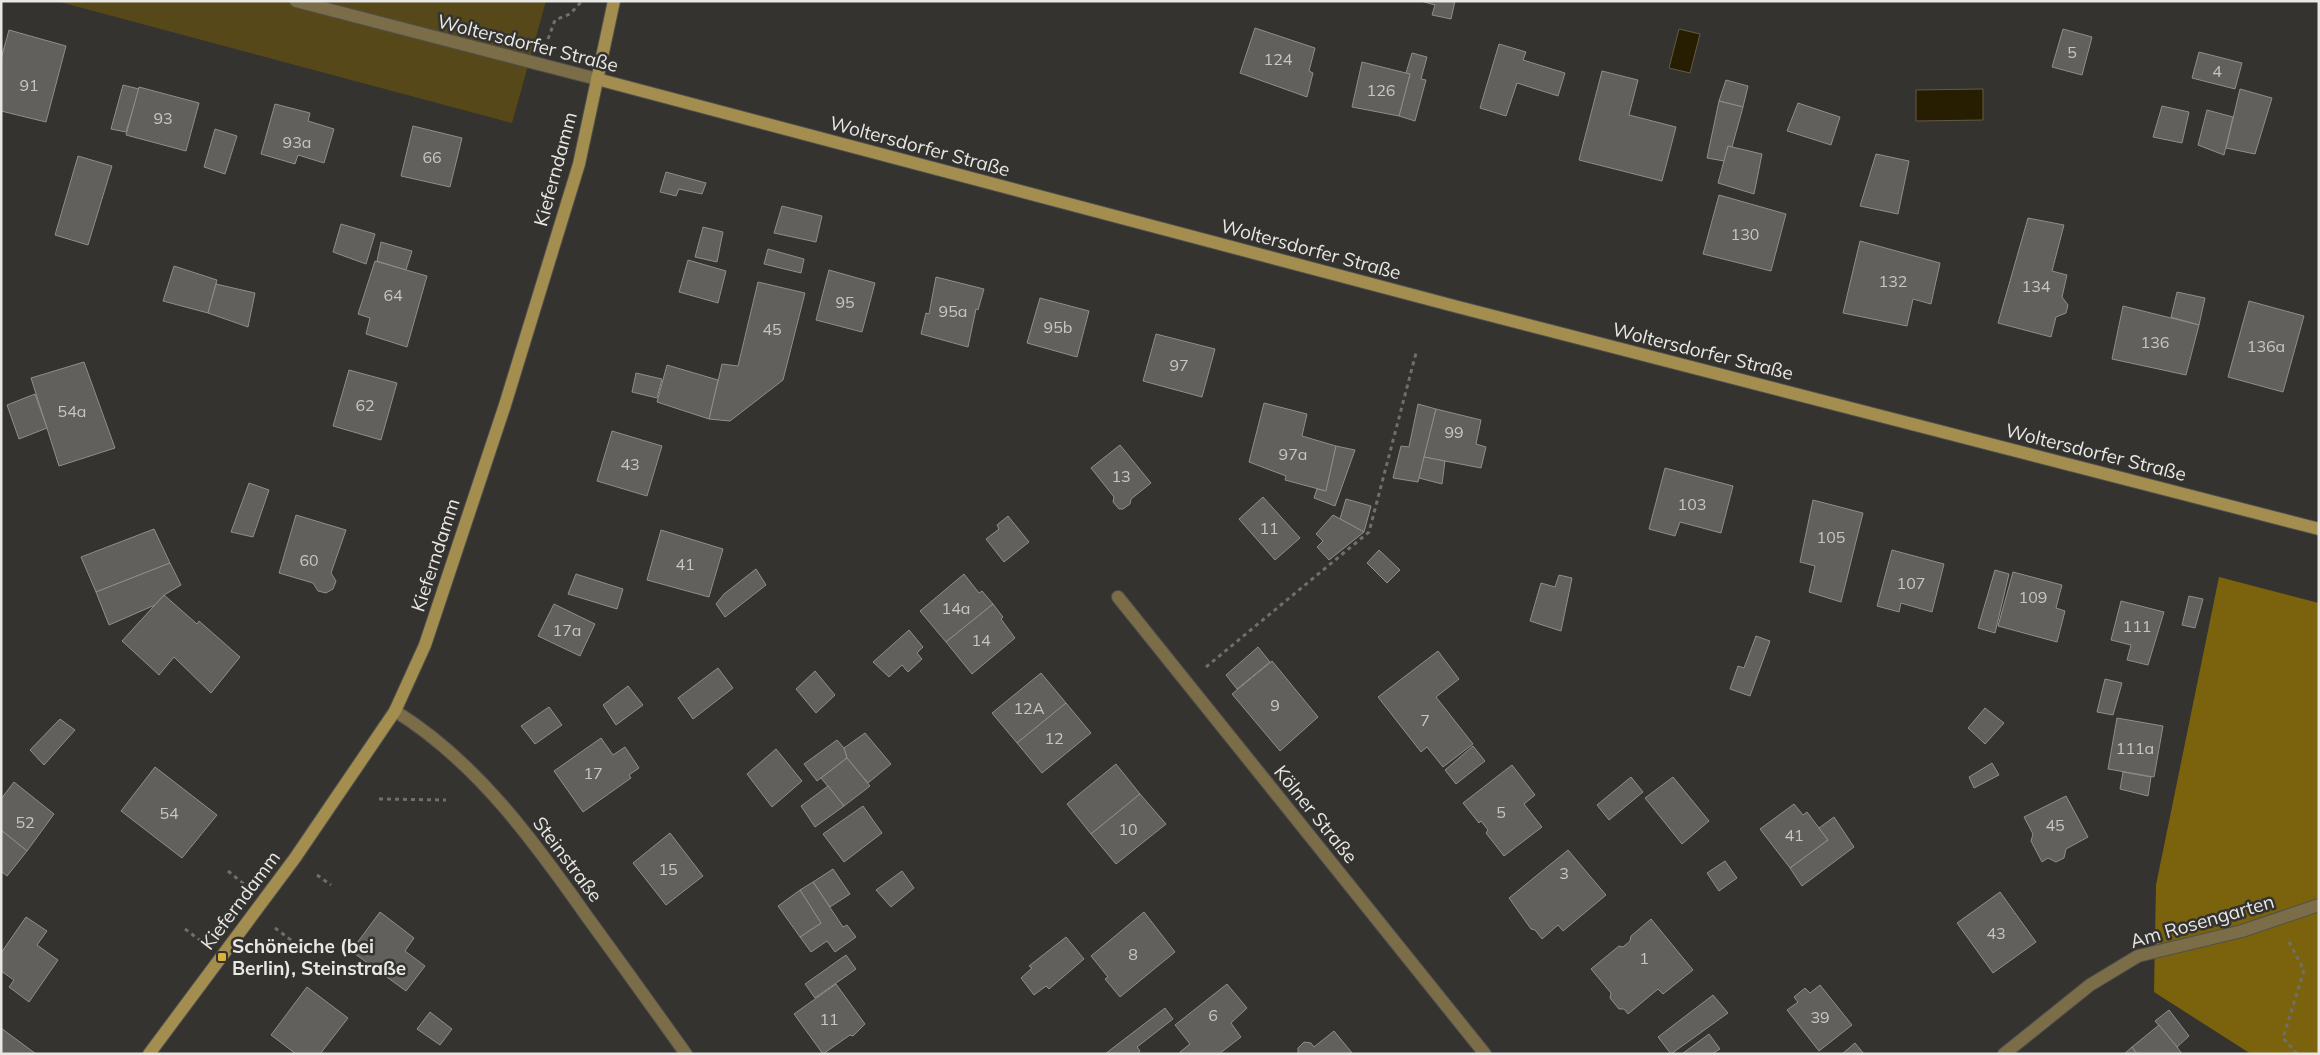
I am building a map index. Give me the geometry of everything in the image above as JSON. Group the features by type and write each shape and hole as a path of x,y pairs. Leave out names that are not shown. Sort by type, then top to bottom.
{"street":[{"name":"Woltersdorfer Straße","path":"296,1 1441,303 2319,529"},
{"name":"Kieferndamm","path":"149,1054 299,852 395,710 425,645 504,405 579,164 614,1"},
{"name":"Kölner Straße","path":"1118,597 1486,1054"},
{"name":"Steinstraße","path":"395,710 419,725 446,747 498,800 546,859 686,1054"},
{"name":"Am Rosengarten","path":"2004,1054 2090,985 2138,956 2242,931 2319,905"}],"path":[{"path":"537,64 556,20 570,14 582,1"},
{"path":"1187,683 1369,532 1416,353"},
{"path":"380,799 446,800"},
{"path":"228,871 247,886"},
{"path":"317,875 332,885"},
{"path":"275,928 291,940"},
{"path":"185,929 204,943"},
{"path":"2287,938 2304,970 2283,1038 2298,1054"}],"shaded area":[{"path":"56,1 546,1 512,123"},
{"path":"1679,29 1700,34 1690,73 1669,68"},
{"path":"1983,89 1983,120 1916,121 1916,90"},
{"path":"2219,577 2319,603 2319,1054 2251,1054 2154,992 2156,885"}],"building":[{"path":"1421,1 1455,1 1451,19 1432,15 1435,5"},
{"path":"1255,28 1315,48 1309,71 1313,73 1307,97 1240,73"},
{"path":"2063,29 2092,37 2082,75 2052,67"},
{"path":"9,30 66,46 46,122 1,111 1,59"},
{"path":"1499,44 1526,52 1523,60 1565,73 1558,96 1517,83 1506,116 1480,108"},
{"path":"2199,52 2242,63 2235,89 2192,78"},
{"path":"1412,53 1427,57 1421,79 1426,80 1415,121 1399,116 1410,74 1406,73"},
{"path":"1362,62 1410,74 1399,116 1352,107"},
{"path":"1602,71 1638,80 1629,115 1676,127 1662,181 1579,160"},
{"path":"1726,80 1748,86 1743,107 1719,101"},
{"path":"123,85 139,89 126,132 111,129"},
{"path":"139,87 199,103 186,151 126,135"},
{"path":"2240,89 2272,98 2255,154 2226,148"},
{"path":"1719,101 1743,107 1732,147 1728,146 1724,161 1707,158"},
{"path":"1798,103 1840,117 1831,145 1787,131"},
{"path":"275,104 310,113 308,121 334,129 324,163 298,155 295,164 261,154"},
{"path":"2162,106 2189,112 2182,143 2153,137"},
{"path":"2207,110 2233,117 2224,155 2198,145"},
{"path":"413,126 462,138 450,187 401,176"},
{"path":"215,129 237,136 225,174 204,167"},
{"path":"1728,146 1762,154 1754,194 1718,183"},
{"path":"1876,154 1909,161 1898,214 1860,206"},
{"path":"78,156 112,166 88,245 55,235"},
{"path":"666,172 706,183 702,194 679,189 676,196 660,192"},
{"path":"1719,195 1786,214 1771,271 1703,254"},
{"path":"782,206 822,216 816,242 774,233"},
{"path":"2028,218 2064,225 2052,271 2067,275 2062,297 2068,305 2066,313 2056,317 2051,337 1998,323"},
{"path":"341,224 375,234 366,264 333,252"},
{"path":"703,227 723,232 717,262 695,257"},
{"path":"1860,241 1940,263 1931,304 1913,299 1907,326 1843,313"},
{"path":"381,242 412,251 406,270 377,261"},
{"path":"768,249 804,259 801,273 764,264"},
{"path":"688,260 726,271 718,303 679,292"},
{"path":"375,261 427,276 407,347 366,334 370,318 358,314"},
{"path":"174,266 217,280 208,313 163,301"},
{"path":"829,270 875,283 862,332 816,320"},
{"path":"936,277 984,289 978,310 976,309 968,347 921,334 926,313 929,314"},
{"path":"758,282 805,293 783,380 730,421 709,419 722,364 738,366"},
{"path":"216,284 255,293 248,327 208,313"},
{"path":"2177,292 2205,298 2199,325 2171,317"},
{"path":"1040,298 1089,311 1077,357 1027,343"},
{"path":"2249,301 2304,316 2283,392 2228,377"},
{"path":"2123,306 2199,325 2186,375 2112,359"},
{"path":"1156,334 1215,349 1202,397 1143,381"},
{"path":"84,362 115,448 59,466 31,378"},
{"path":"667,365 718,380 709,419 657,402"},
{"path":"349,370 397,383 381,440 333,426"},
{"path":"636,373 662,379 657,398 632,392"},
{"path":"35,394 47,428 19,439 7,405"},
{"path":"1264,403 1307,414 1302,436 1336,446 1326,491 1285,480 1286,476 1249,462"},
{"path":"1418,404 1436,409 1418,482 1393,478 1401,446 1409,447"},
{"path":"1436,409 1481,420 1476,444 1486,447 1481,468 1424,457"},
{"path":"612,431 662,446 647,496 597,481"},
{"path":"1120,445 1151,483 1131,499 1130,504 1123,509 1119,509 1113,502 1114,497 1091,468"},
{"path":"1336,446 1355,450 1335,506 1314,498 1317,489 1326,491"},
{"path":"1424,457 1445,461 1442,484 1419,478"},
{"path":"1665,468 1733,486 1721,533 1680,522 1675,536 1649,529"},
{"path":"249,483 269,490 253,537 231,532"},
{"path":"1263,497 1300,538 1275,560 1239,519"},
{"path":"1346,499 1371,506 1364,532 1340,519"},
{"path":"1813,500 1863,513 1841,602 1809,592 1815,566 1800,562"},
{"path":"296,515 346,530 331,573 336,581 333,589 326,593 318,591 313,583 279,573"},
{"path":"1333,515 1364,532 1329,560 1317,547 1323,541 1316,534"},
{"path":"1008,516 1029,542 1004,562 986,539 999,529 997,525"},
{"path":"154,529 170,563 96,592 81,557"},
{"path":"661,530 723,549 709,597 647,580"},
{"path":"1379,550 1400,570 1387,583 1367,563"},
{"path":"1892,550 1944,564 1932,612 1901,603 1899,612 1877,606"},
{"path":"170,563 181,585 164,595 155,605 109,625 96,592"},
{"path":"756,569 766,585 725,617 716,604 724,594"},
{"path":"1995,570 2009,574 1995,633 1978,628"},
{"path":"2013,572 2062,585 2056,608 2065,611 2057,642 1998,626"},
{"path":"576,574 623,589 617,609 568,594"},
{"path":"964,574 979,593 982,591 993,604 946,642 920,611"},
{"path":"1559,575 1572,578 1561,631 1530,621 1541,583 1555,587"},
{"path":"164,595 197,624 199,621 240,657 211,693 174,657 159,675 122,641"},
{"path":"2189,596 2203,599 2195,628 2182,625"},
{"path":"2121,601 2164,612 2148,665 2127,660 2131,645 2111,640"},
{"path":"554,604 595,624 580,656 538,636"},
{"path":"993,604 1015,638 972,674 946,642"},
{"path":"909,630 923,647 917,653 922,659 908,672 902,665 889,677 873,662"},
{"path":"1756,636 1770,641 1750,696 1730,689 1738,666 1744,668"},
{"path":"1258,647 1270,662 1237,689 1226,675"},
{"path":"1438,651 1459,679 1436,697 1473,744 1443,767 1427,747 1421,752 1378,697"},
{"path":"1272,661 1318,717 1280,751 1232,694"},
{"path":"718,668 733,688 693,719 678,698"},
{"path":"815,671 835,695 816,713 796,689"},
{"path":"1041,673 1066,703 1017,743 992,713"},
{"path":"2105,679 2122,683 2113,715 2097,712"},
{"path":"628,686 643,705 616,725 603,705"},
{"path":"1066,703 1091,733 1042,773 1017,743"},
{"path":"549,707 562,725 535,744 521,726"},
{"path":"1985,708 2004,723 1985,744 1968,728"},
{"path":"2117,718 2163,726 2154,777 2108,769"},
{"path":"60,719 75,730 44,765 30,750"},
{"path":"865,733 891,764 868,783 847,758 844,748"},
{"path":"601,738 613,755 625,747 639,768 629,775 631,778 583,812 554,771"},
{"path":"837,740 844,748 847,758 817,781 804,764"},
{"path":"1473,746 1485,761 1456,784 1445,770"},
{"path":"776,749 802,781 772,807 747,774"},
{"path":"847,758 870,786 844,806 821,778"},
{"path":"1992,763 1999,775 1974,788 1969,777"},
{"path":"1116,764 1140,794 1091,834 1067,804"},
{"path":"1512,765 1535,795 1524,804 1542,827 1504,856 1486,833 1488,830 1481,821 1479,823 1463,803"},
{"path":"155,767 217,815 182,858 121,811"},
{"path":"2123,772 2151,777 2148,796 2120,789"},
{"path":"1631,777 1643,792 1609,820 1597,805"},
{"path":"1673,777 1709,821 1682,844 1645,798"},
{"path":"14,782 54,814 27,851 1,830 1,799"},
{"path":"828,786 844,806 815,827 801,806"},
{"path":"1140,794 1166,824 1116,864 1091,834"},
{"path":"2066,796 2088,837 2066,849 2064,858 2056,862 2048,858 2042,862 2031,841 2033,834 2024,817"},
{"path":"1794,804 1803,815 1807,812 1828,840 1790,868 1760,829"},
{"path":"863,806 882,833 844,862 823,834"},
{"path":"1834,817 1854,847 1802,886 1790,868 1828,840 1819,828"},
{"path":"1,830 27,851 7,876 1,871"},
{"path":"670,833 703,876 666,905 633,863"},
{"path":"1568,850 1606,895 1563,931 1558,925 1542,939 1535,930 1531,929 1509,898"},
{"path":"1725,861 1737,878 1719,891 1707,873"},
{"path":"833,869 850,894 830,907 813,882"},
{"path":"902,871 914,888 891,907 876,890"},
{"path":"813,882 843,927 847,925 856,937 835,952 827,941 811,952 800,937 821,923 800,890"},
{"path":"800,890 821,923 800,937 778,906"},
{"path":"2000,892 2036,942 1993,973 1957,923"},
{"path":"380,912 414,938 405,951 425,966 406,991 351,951"},
{"path":"1144,912 1175,952 1120,997 1105,979 1108,977 1091,956"},
{"path":"26,917 47,931 37,945 58,960 29,1002 9,987 14,980 1,971 1,953"},
{"path":"1651,919 1693,970 1663,994 1658,989 1628,1014 1624,1009 1619,1009 1610,998 1611,993 1591,969 1619,946 1623,947 1630,941 1631,936"},
{"path":"1066,937 1084,959 1049,989 1046,986 1034,995 1021,978 1032,968 1029,966"},
{"path":"846,955 856,969 815,998 805,984"},
{"path":"836,984 865,1024 853,1036 850,1035 823,1054 794,1014"},
{"path":"1227,984 1247,1008 1231,1023 1241,1037 1219,1054 1181,1054 1180,1052 1190,1044 1175,1025"},
{"path":"1820,985 1852,1025 1819,1051 1787,1010 1798,1002 1794,997 1805,988 1810,993"},
{"path":"307,987 348,1018 320,1054 296,1054 271,1035"},
{"path":"1713,995 1728,1013 1671,1054 1658,1037"},
{"path":"1165,1008 1173,1019 1137,1047 1140,1051 1137,1054 1105,1054"},
{"path":"2169,1010 2189,1036 2177,1047 2155,1021"},
{"path":"430,1012 452,1029 440,1045 417,1029"},
{"path":"2159,1025 2182,1054 2137,1054 2132,1047"},
{"path":"1,1028 36,1054 1,1054"},
{"path":"1334,1031 1353,1054 1298,1054 1298,1048 1304,1042 1311,1043 1314,1047"},
{"path":"1709,1034 1720,1049 1712,1054 1682,1054"},
{"path":"1855,1043 1864,1054 1842,1054"},
{"path":"2132,1047 2137,1054 2124,1054"}],"place":[{"name":"Schöneiche (bei Berlin), Steinstraße","path":"222,957"}]}
